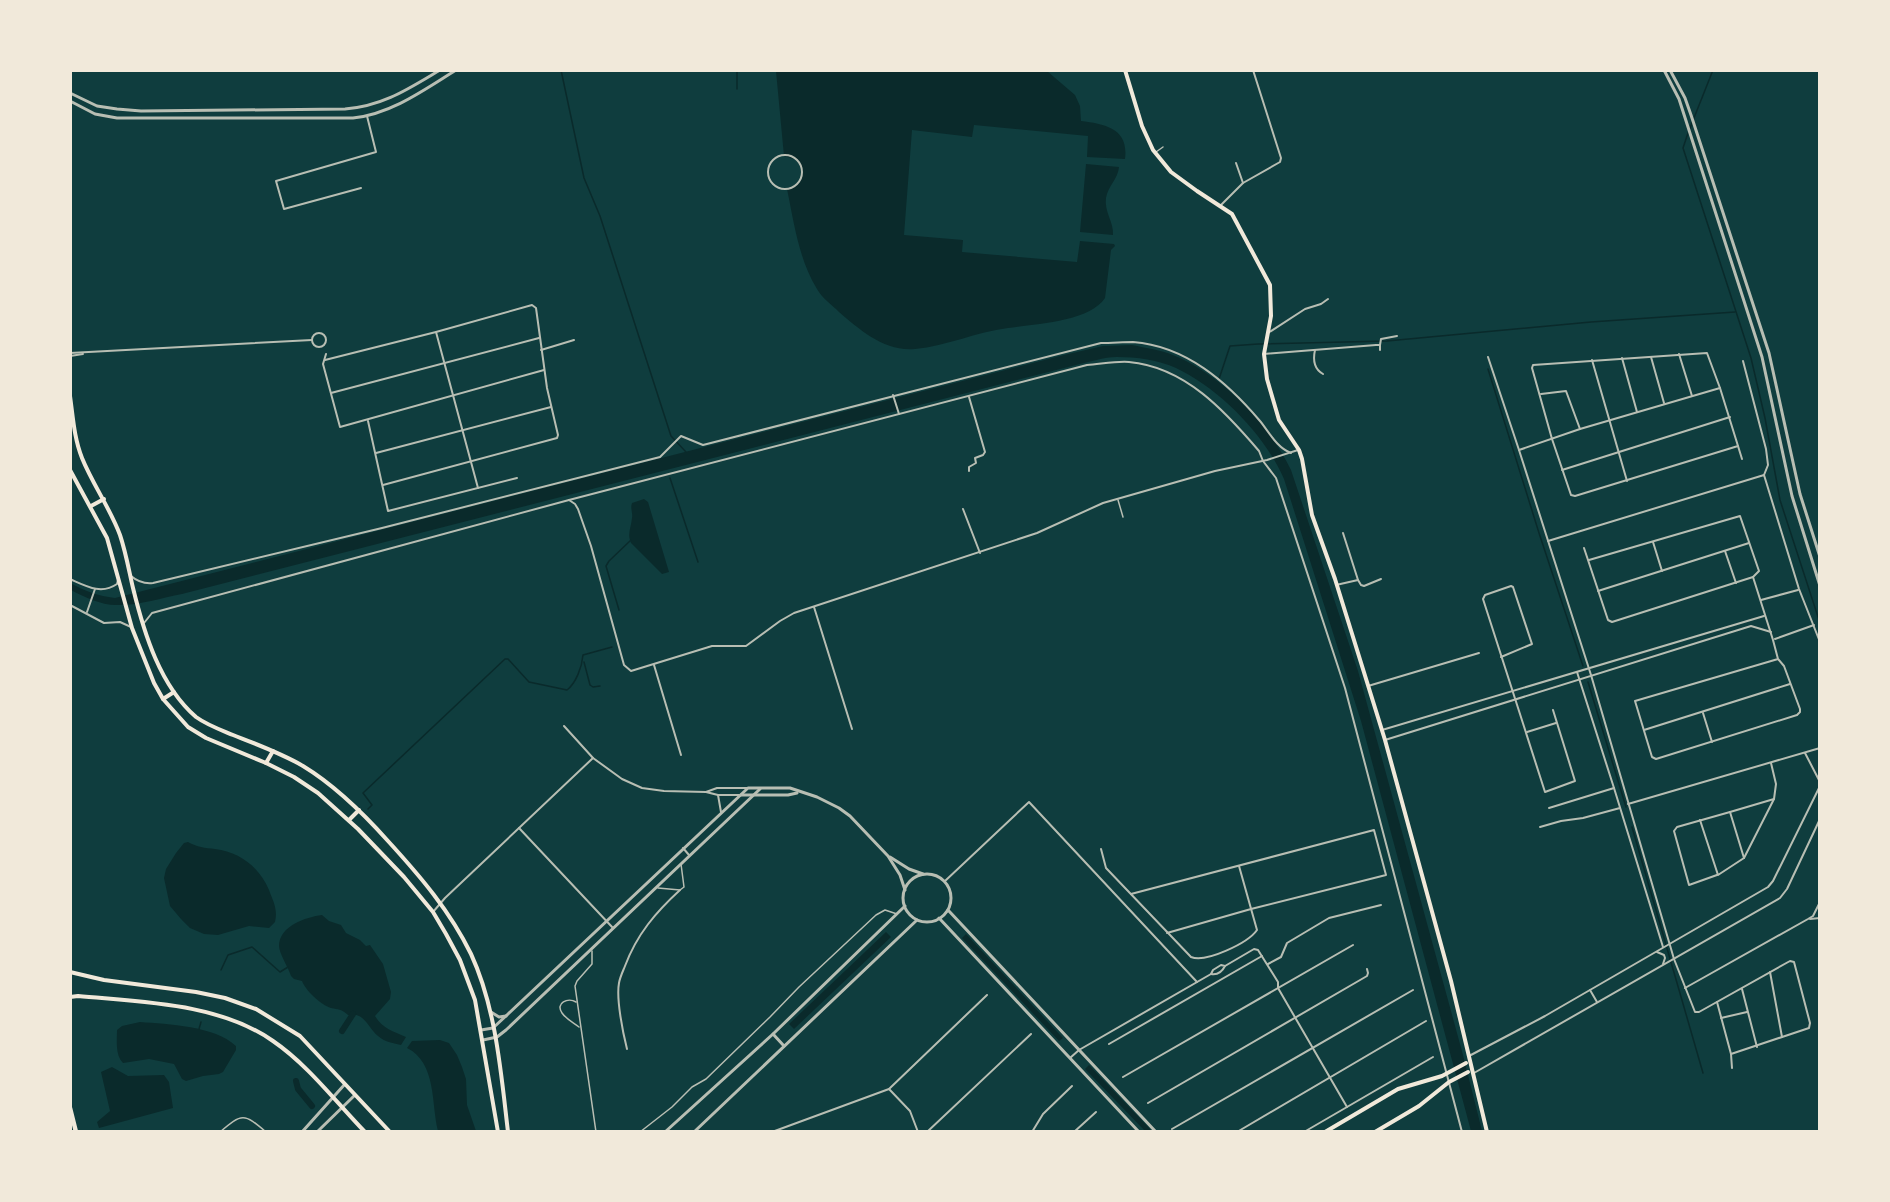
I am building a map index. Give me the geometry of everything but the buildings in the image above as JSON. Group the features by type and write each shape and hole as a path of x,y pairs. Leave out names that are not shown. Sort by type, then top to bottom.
{"highway":[{"path":"70,1108 76,1131"}],"main road":[{"path":"1125,70 1142,126 1155,153 1171,172 1233,214 1270,285 1271,316 1264,352 1267,379 1279,420 1299,450 1302,459 1312,516 1385,740 1451,981 1487,1131"},
{"path":"70,396 74,428 81,456 104,499 124,546 139,614 152,649 174,692 196,717 211,726 273,751 302,766 327,783 359,810 414,869 441,903 471,955 489,1007 508,1131"},
{"path":"70,470 107,538 132,628 154,683 163,699 188,727 206,738 266,763 294,777 318,793 349,820 433,912 446,933 475,1000 498,1131"},
{"path":"91,506 104,499"},
{"path":"163,699 174,692"},
{"path":"266,763 273,751"},
{"path":"349,820 359,810"},
{"path":"70,972 104,980 196,992 225,998 256,1009 300,1036 390,1131"},
{"path":"70,997 137,1002 191,1009 220,1016 272,1040 302,1065 364,1131"},
{"path":"1325,1131 1398,1089 1448,1073 1466,1063"},
{"path":"1375,1131 1419,1106 1450,1081 1468,1072"}],"street":[{"path":"70,93 97,106 141,111 361,108 397,96 440,70"},
{"path":"70,101 95,114 117,118 344,118 367,116 402,102 456,70"},
{"path":"1221,205 1243,183 1280,162 1281,158 1252,70"},
{"path":"1664,70 1679,99 1762,357 1792,496 1820,586"},
{"path":"1670,70 1691,115 1769,353 1800,494 1820,557"},
{"path":"117,109 117,118"},
{"path":"308,109 308,118"},
{"path":"361,188 284,208 276,181 376,153 367,116"},
{"path":"1690,134 1696,133"},
{"path":"784,156 794,158 799,162 802,174 796,186 784,189 774,185 768,174 769,166 774,160 784,156"},
{"path":"1236,163 1243,183"},
{"path":"1268,333 1305,309 1328,299"},
{"path":"325,360 534,306 557,438 383,484"},
{"path":"436,332 478,488"},
{"path":"70,355 312,340 314,336 320,334 325,337 325,349"},
{"path":"1380,350 1380,339 1397,336"},
{"path":"331,393 539,338"},
{"path":"312,340 319,350"},
{"path":"541,350 574,340"},
{"path":"130,574 144,584 153,584 660,457 680,437 703,445 1101,343 1134,342 1161,347 1195,362 1220,380 1242,401 1281,447 1291,453"},
{"path":"316,346 320,347 325,343"},
{"path":"1264,352 1380,345"},
{"path":"1315,350 1315,362 1323,374"},
{"path":"1738,446 1573,496 1552,439 1533,365 1592,359 1707,353 1730,417 1742,459"},
{"path":"323,364 326,354"},
{"path":"1679,354 1692,396"},
{"path":"325,360 321,356 340,427 544,370"},
{"path":"1650,356 1664,403"},
{"path":"1488,357 1591,675 1666,946"},
{"path":"1622,358 1637,412"},
{"path":"1592,359 1627,481"},
{"path":"1743,361 1766,449 1768,465 1764,475 1799,589 1820,642"},
{"path":"143,624 152,614 569,500 1088,365 1129,362 1166,371 1189,383 1213,401 1259,451 1263,461 1276,478 1345,688 1462,1131"},
{"path":"1519,450 1664,403 1720,388"},
{"path":"1541,394 1566,391 1580,429"},
{"path":"969,396 985,452 975,458 976,464 969,467 969,471"},
{"path":"894,397 898,413"},
{"path":"376,453 551,407"},
{"path":"1562,470 1730,417"},
{"path":"368,420 388,512 516,478"},
{"path":"569,500 577,506 591,546 624,665 631,671 712,646 746,646 786,617 1038,534 1103,503 1299,450"},
{"path":"1548,541 1764,475"},
{"path":"963,509 980,553"},
{"path":"1584,548 1608,620 1612,622 1736,583 1753,577 1759,572 1742,518 1737,516 1589,560"},
{"path":"1343,533 1362,586 1381,579"},
{"path":"1653,541 1662,571"},
{"path":"1598,591 1749,543"},
{"path":"1724,551 1736,583"},
{"path":"1753,577 1778,659 1784,666 1800,709 1799,714 1653,759 1635,701 1778,659"},
{"path":"70,579 94,591 112,588 117,584 119,578"},
{"path":"1336,585 1359,580"},
{"path":"1501,657 1532,644 1511,586 1485,595 1483,599 1501,657 1514,691 1546,792 1575,781 1553,710"},
{"path":"1761,600 1799,589"},
{"path":"87,613 94,591"},
{"path":"70,605 104,623 120,622 132,628"},
{"path":"814,607 852,729"},
{"path":"1382,730 1766,615"},
{"path":"1750,621 1751,626"},
{"path":"1773,639 1814,625"},
{"path":"1385,740 1751,626 1771,632"},
{"path":"1368,686 1479,653"},
{"path":"654,665 681,755"},
{"path":"1576,672 1666,946 1696,1013 1770,971 1790,961 1794,962 1810,1023 1806,1029 1731,1054"},
{"path":"1644,730 1791,684"},
{"path":"1703,711 1712,742"},
{"path":"1527,732 1557,723"},
{"path":"1404,724 1407,733"},
{"path":"564,726 593,758 622,779 642,788 706,792 718,795 788,795 799,792"},
{"path":"1540,827 1621,809 1820,748"},
{"path":"1469,1056 1590,990 1771,885 1820,784 1805,753"},
{"path":"433,912 593,758"},
{"path":"1771,763 1776,784 1774,799 1744,858 1718,875 1688,884 1674,831 1677,827 1774,799"},
{"path":"706,792 717,788 790,788 817,797 850,816 888,856 900,875 905,890"},
{"path":"481,1030 493,1028 507,1016 748,788"},
{"path":"483,1040 495,1038 506,1030 762,788"},
{"path":"1549,808 1614,788"},
{"path":"718,795 721,812"},
{"path":"945,881 1029,802 1197,982"},
{"path":"1730,812 1744,858"},
{"path":"1473,1073 1780,898 1787,889 1820,819"},
{"path":"1700,820 1718,875"},
{"path":"519,828 613,928"},
{"path":"1131,894 1374,830 1386,875 1167,933"},
{"path":"683,848 689,855"},
{"path":"1101,849 1106,868 1167,933 1191,957 1196,959 1225,951 1252,937 1257,930 1239,866"},
{"path":"888,856 909,869 931,874 945,881 951,895 951,903 948,910 932,921 917,920 908,912 903,898 912,880 923,874"},
{"path":"627,1049 622,1028 619,984 642,930 680,890"},
{"path":"1684,988 1813,916 1819,904"},
{"path":"1819,904 1820,911"},
{"path":"1268,965 1281,957 1287,943 1329,918 1381,905"},
{"path":"665,1131 772,1034 905,906"},
{"path":"948,910 1156,1131"},
{"path":"939,918 1139,1131"},
{"path":"1808,919 1820,918"},
{"path":"694,1131 917,920"},
{"path":"1123,1077 1353,945"},
{"path":"1070,1058 1079,1050 1197,982 1213,970 1255,949 1258,950 1278,982 1278,988 1347,1107"},
{"path":"1655,952 1664,955 1665,964"},
{"path":"1109,1044 1262,956"},
{"path":"1210,974 1223,970 1225,966"},
{"path":"1148,1103 1367,976 1366,969"},
{"path":"1770,971 1782,1037"},
{"path":"1742,988 1757,1047"},
{"path":"1172,1129 1413,990"},
{"path":"1590,990 1597,1002"},
{"path":"772,1131 889,1089 987,995"},
{"path":"1717,1002 1731,1054 1732,1068"},
{"path":"489,1007 491,1013 496,1017 507,1016"},
{"path":"1721,1018 1748,1012"},
{"path":"1237,1131 1426,1021"},
{"path":"772,1034 784,1046"},
{"path":"927,1131 1031,1034"},
{"path":"1304,1131 1433,1057"},
{"path":"302,1131 345,1083"},
{"path":"1032,1131 1043,1114 1072,1086"},
{"path":"889,1089 910,1111 918,1131"},
{"path":"317,1131 355,1095"},
{"path":"1074,1131 1096,1112"}],"lane":[{"path":"1155,153 1163,147"},
{"path":"1118,499 1124,517"},
{"path":"655,888 680,890 684,886 681,863"},
{"path":"640,1131 672,1107 692,1087 702,1082 792,993 876,915 885,910 898,914"},
{"path":"592,948 592,964 575,984 596,1131"},
{"path":"578,1007 572,999 563,1002 560,1009 562,1014 581,1029"},
{"path":"220,1131 235,1119 243,1116 251,1119 266,1131"}],"water":[{"path":"776,71 1047,71 1075,95 1080,106 1081,121 1107,126 1119,135 1125,149 1125,159 1087,157 1088,136 974,125 972,137 912,130 904,235 963,240 962,252 1077,262 1080,241 1114,244 1111,250 1105,298 1097,306 1074,317 996,330 915,349 893,347 864,332 839,312 817,289 801,254 787,189 794,187 798,182 802,170 797,160 784,156"},
{"path":"1086,164 1119,167 1106,198 1106,208 1113,235 1080,232"},
{"path":"1132,345 1173,355 1209,375 1226,388 1242,402 1270,435 1291,470 1358,671 1482,1131 1471,1131 1361,721 1284,479 1265,446 1239,415 1209,388 1169,365 1132,358 1112,357 1096,360 149,601 110,605 71,590 70,583 92,593 115,598 1064,355 1103,346"},
{"path":"644,499 648,502 669,572 662,574 631,543 629,534 632,503"},
{"path":"184,843 233,853 248,862 265,882 275,909 275,922 269,928 249,926 218,935 204,934 190,928 170,906 164,878 166,869 176,853"},
{"path":"322,915 329,921 341,925 346,933 366,946 370,945 383,964 391,992 390,999 375,1016 385,1027 406,1037 401,1045 381,1038 358,1015 348,1015 323,1004 310,993 302,981 291,976 279,949 283,933 294,924"},
{"path":"886,932 891,937 794,1029 789,1024"},
{"path":"966,934 1063,1038 1059,1041 962,938"},
{"path":"140,1022 204,1030 227,1039 236,1046 236,1050 223,1072 186,1081 182,1079 174,1064 149,1059 123,1063 118,1052 117,1030 122,1026"},
{"path":"440,1040 449,1043 462,1067 466,1079 467,1105 476,1131 438,1131 428,1074 417,1055 407,1048 412,1041"},
{"path":"1089,1065 1152,1131 1145,1131 1085,1069"},
{"path":"112,1067 128,1076 164,1075 169,1082 173,1108 99,1128 97,1122 110,1111 101,1072"}],"waterway":[{"path":"561,70 584,178 600,216 671,436 686,452"},
{"path":"737,70 737,89"},
{"path":"1690,128 1713,70"},
{"path":"1688,133 1683,148 1751,358 1780,500 1820,623"},
{"path":"1219,379 1230,346 1387,341 1591,322 1735,312"},
{"path":"1488,369 1583,666"},
{"path":"670,478 698,562"},
{"path":"619,610 606,566 631,540"},
{"path":"368,809 372,805 363,793 505,659 508,659 529,682 567,690 578,674 583,655 612,647"},
{"path":"584,662 590,685 600,686"},
{"path":"1588,682 1626,807"},
{"path":"1632,827 1703,1073"},
{"path":"221,970 228,955 252,947 280,972 288,967"},
{"path":"342,1031 353,1014"},
{"path":"199,1029 201,1022"},
{"path":"296,1081 298,1089 312,1106"}]}
